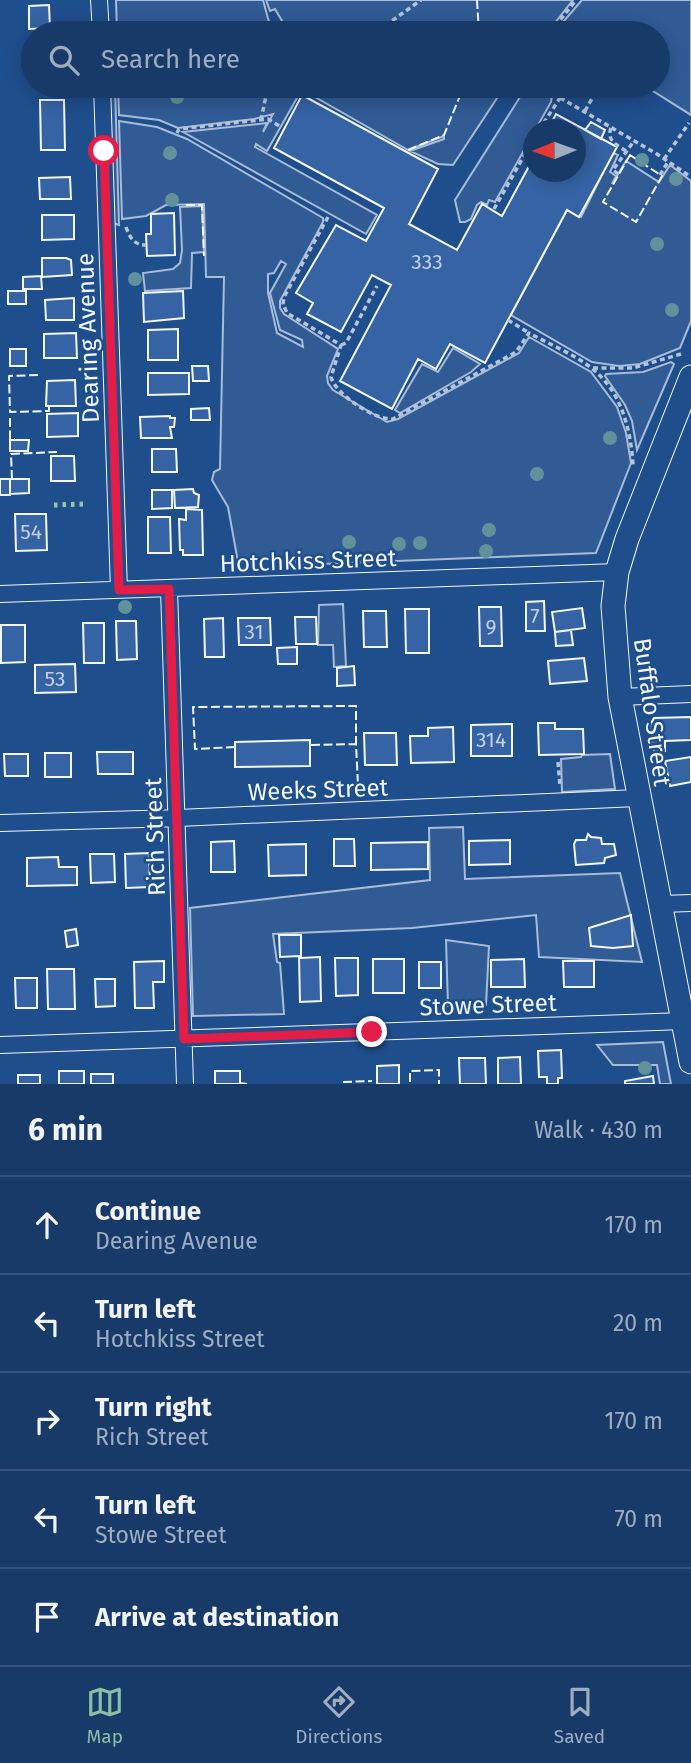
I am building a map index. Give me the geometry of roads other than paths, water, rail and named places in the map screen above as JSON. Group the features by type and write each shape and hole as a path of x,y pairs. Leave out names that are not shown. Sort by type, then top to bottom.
{"street":[{"path":"99,0 100,21"},
{"name":"Dearing Avenue","path":"102,98 119,590"},
{"name":"Buffalo Street","path":"691,377 652,472 617,572 613,606 620,698 691,1062"},
{"name":"Hotchkiss Street","path":"0,594 617,572"},
{"name":"Rich Street","path":"169,589 185,1084"},
{"path":"620,698 691,694"},
{"name":"Weeks Street","path":"0,823 638,798"},
{"path":"662,904 691,903"},
{"name":"Stowe Street","path":"0,1045 684,1021"}]}
